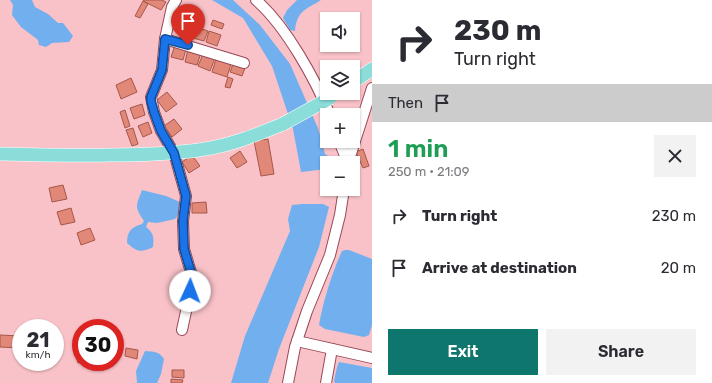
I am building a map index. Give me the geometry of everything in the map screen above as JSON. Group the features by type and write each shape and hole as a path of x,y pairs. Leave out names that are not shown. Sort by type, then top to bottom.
{"main road":[{"path":"360,77 372,69"},
{"path":"0,154 56,156 143,155 205,149 236,142 283,124 327,100"}],"street":[{"path":"176,0 172,8 165,39 162,70 151,97 151,101 161,131 174,153 186,196 183,221 184,249 193,279 182,330"},
{"path":"256,0 276,21 292,44 323,97 327,108"},
{"path":"165,39 244,63"},
{"path":"360,126 372,88"},
{"path":"342,148 348,163 353,148"},
{"path":"288,383 297,341 307,311 330,255 340,215 343,196"},
{"path":"297,341 372,358"},
{"path":"326,383 332,349"}],"water":[{"path":"10,0 32,0 35,7 48,14 58,23 63,23 73,36 69,42 52,43 46,47 39,45 38,40 21,27 12,15 13,5"},
{"path":"212,0 233,0 260,25 290,64 318,128 320,135 320,148 323,148 325,154 328,156 320,156 320,170 301,172 293,129 272,66 243,18"},
{"path":"297,0 321,0 306,9 300,15 295,31 290,30 283,18 287,10"},
{"path":"142,190 166,196 180,202 180,213 175,219 157,223 148,222 146,227 151,231 153,236 153,247 139,251 127,243 130,230 142,224 144,221 137,209 138,199"},
{"path":"323,204 329,207 319,247 279,349 268,383 231,383 245,336 290,231 288,219 292,205"},
{"path":"349,250 372,259 372,325 369,335 364,337 325,329 319,325 331,278 342,251"},
{"path":"145,351 158,353 164,359 161,374 157,383 137,383 136,371"},
{"path":"339,362 372,368 372,383 335,383 334,381"}],"building":[{"path":"162,0 166,2 161,10 143,1"},
{"path":"143,1 148,4 140,18 135,16"},
{"path":"213,20 224,24 222,29 211,25"},
{"path":"182,22 194,26 190,37 178,33"},
{"path":"196,27 208,31 204,41 193,38"},
{"path":"209,31 221,35 217,46 206,42"},
{"path":"175,45 186,49 183,60 171,57"},
{"path":"188,49 201,53 197,65 185,62"},
{"path":"203,54 215,58 210,71 198,66"},
{"path":"216,59 231,64 227,77 212,72"},
{"path":"233,64 245,68 242,76 230,72"},
{"path":"228,77 233,79 230,88 225,87"},
{"path":"131,78 137,92 121,99 116,85"},
{"path":"167,92 177,104 166,112 157,100"},
{"path":"142,104 145,115 134,119 130,108"},
{"path":"125,110 130,126 125,128 120,112"},
{"path":"174,119 182,129 172,137 164,126"},
{"path":"148,122 152,133 143,137 138,126"},
{"path":"133,128 138,144 132,146 126,130"},
{"path":"268,139 274,174 261,176 254,141"},
{"path":"363,149 369,166 363,168 360,161 360,156 358,156 356,152"},
{"path":"240,151 247,162 237,168 230,158"},
{"path":"192,155 200,166 189,173 182,162"},
{"path":"63,185 67,199 52,202 49,188"},
{"path":"206,202 207,213 192,213 192,203"},
{"path":"71,208 75,222 61,225 57,212"},
{"path":"90,228 95,240 81,245 77,233"},
{"path":"0,335 12,336 12,348 0,347"},
{"path":"126,348 138,350 137,359 125,356"},
{"path":"172,370 184,370 184,378 172,377"},
{"path":"171,379 183,380 182,383 171,383"}],"route":[{"path":"188,45 165,39 162,70 151,97 151,101 161,131 174,153 186,196 183,221 184,249 193,279 190,291"}]}
